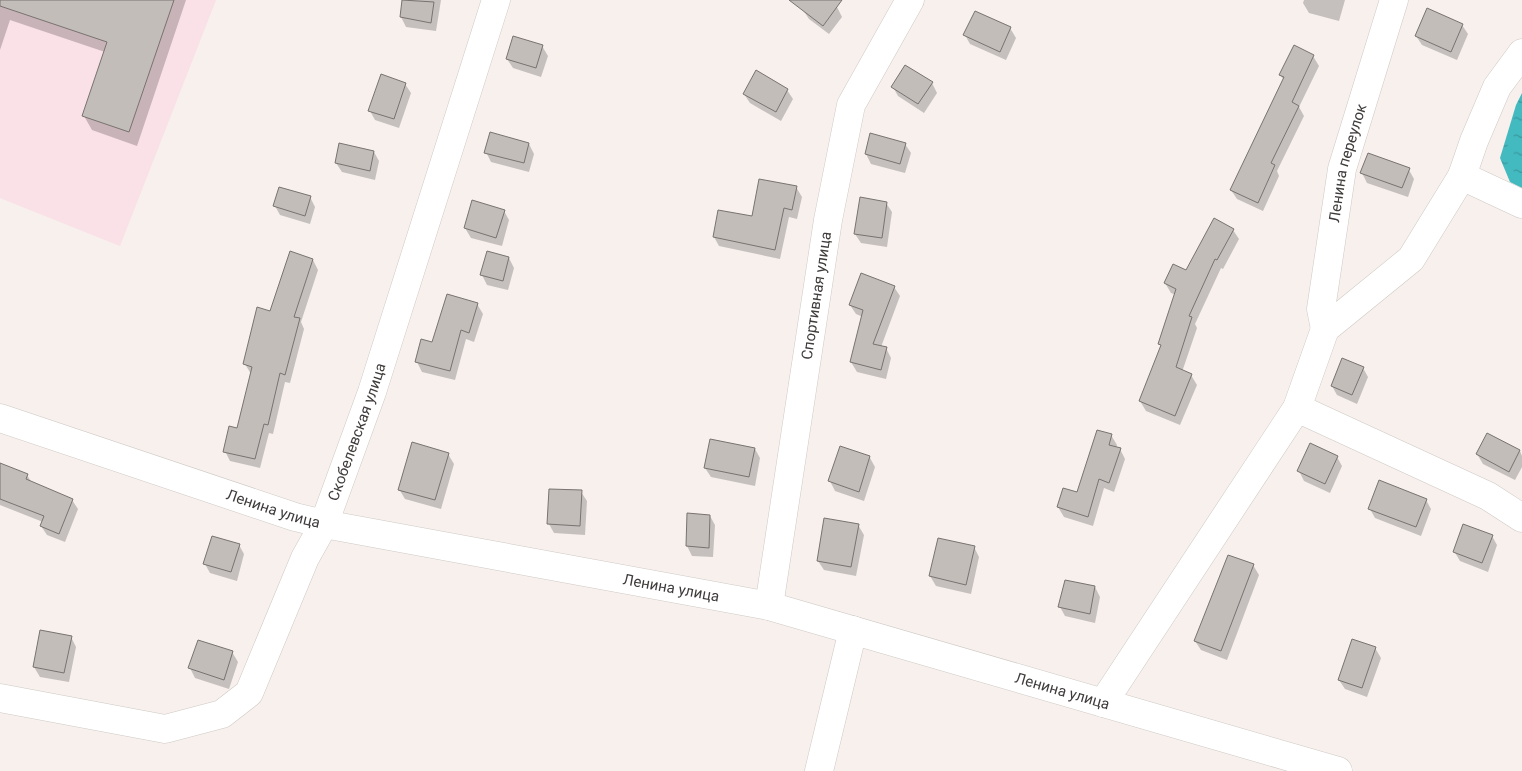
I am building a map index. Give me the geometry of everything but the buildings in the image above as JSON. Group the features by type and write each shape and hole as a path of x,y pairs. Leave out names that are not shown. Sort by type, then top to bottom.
{"street":[{"name":"Скобелевская улица","path":"0,698 165,729 222,714 249,693 305,558 324,524 372,392 496,0"},
{"name":"Спортивная улица","path":"769,606 828,220 851,105 910,0"},
{"name":"Ленина переулок","path":"1325,329 1321,309 1342,169 1394,0"},
{"path":"1103,703 1296,408 1325,329 1411,259 1462,176 1474,141 1497,87 1522,52"},
{"path":"1462,176 1522,204"},
{"path":"1296,408 1488,496 1522,518"},
{"name":"Ленина улица","path":"0,418 286,514 324,524 769,606 1338,771"},
{"path":"819,771 853,630"}],"shaded area":[{"path":"0,0 216,0 120,246 0,198"}],"water":[{"path":"1522,93 1522,188 1510,182 1500,158 1516,105"}]}
